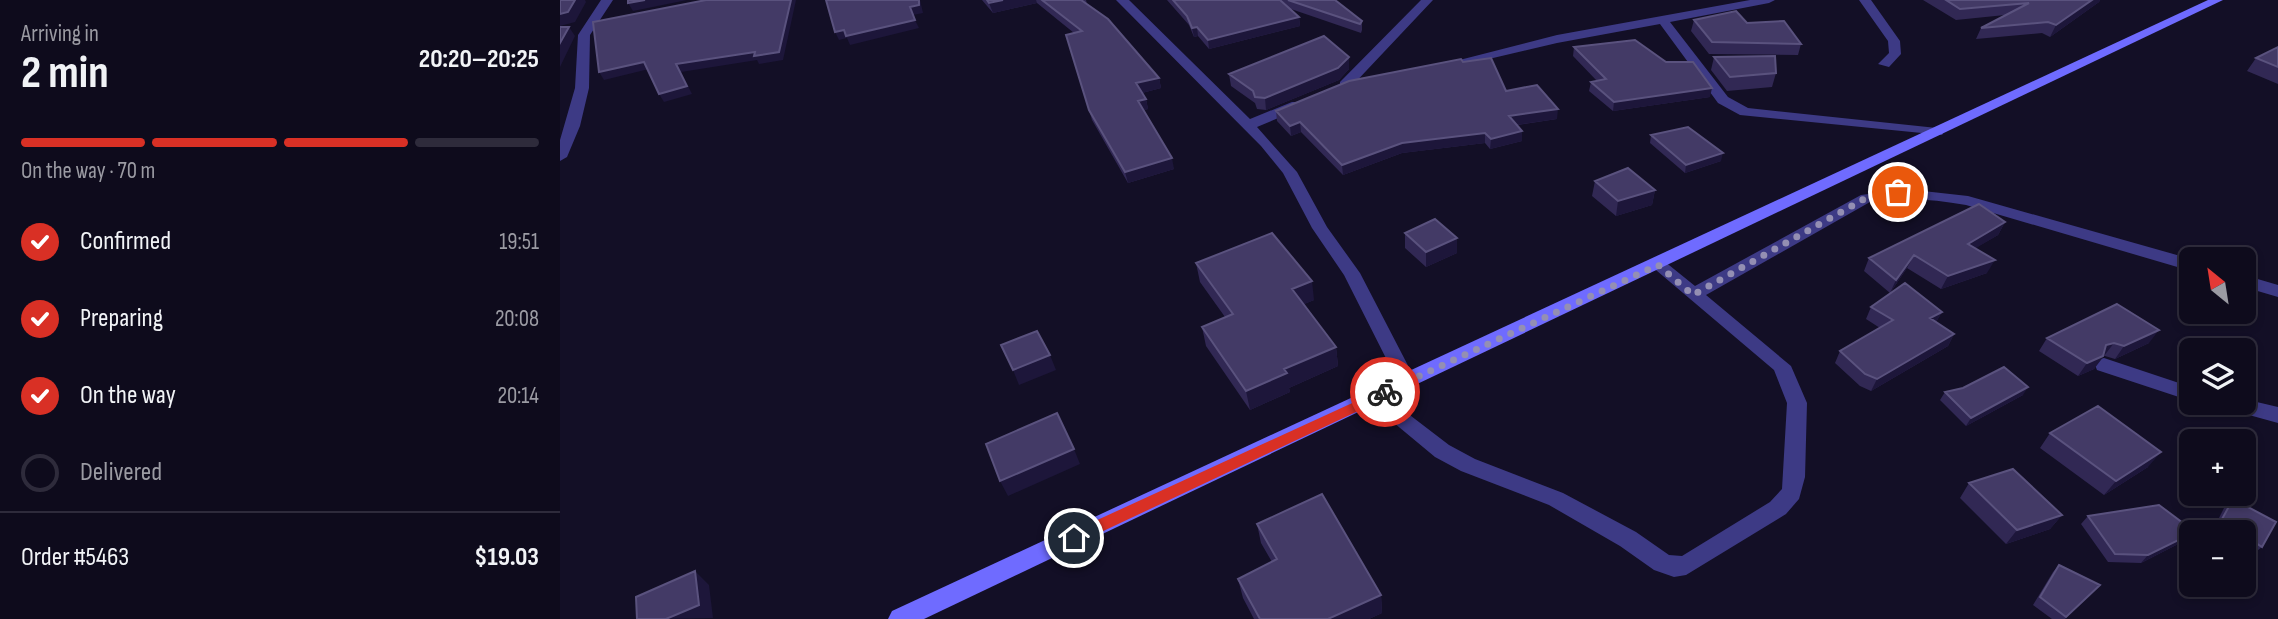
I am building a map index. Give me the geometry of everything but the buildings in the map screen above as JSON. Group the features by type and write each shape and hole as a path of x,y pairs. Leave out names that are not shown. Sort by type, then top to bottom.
{"street":[{"path":"560,157 573,126 582,88 584,35 597,23 607,0"},
{"path":"1122,0 1249,125 1290,172 1320,229 1352,273 1407,381"},
{"path":"1368,81 1338,88 1427,0"},
{"path":"1429,69 1557,39 1769,0"},
{"path":"1865,0 1894,41 1895,54 1884,64"},
{"path":"900,619 2217,0"},
{"path":"1662,20 1723,100 1732,107 1745,112 1937,132"},
{"path":"570,29 597,23"},
{"path":"1249,125 1308,100"},
{"path":"1693,295 1866,198 1898,192 1934,193 2179,262"},
{"path":"1374,398 1442,451 1468,465 1556,499 1628,540 1662,563 1674,567 1686,565 1778,508 1792,493 1796,477 1797,402 1782,366 1658,265"},
{"path":"2256,285 2278,291"},
{"path":"2104,365 2179,390"},
{"path":"2256,409 2278,415"}],"way so far":[{"path":"1385,392 1658,265 1693,295 1866,198 1898,192"}],"route":[{"path":"1074,538 1385,392"}]}
